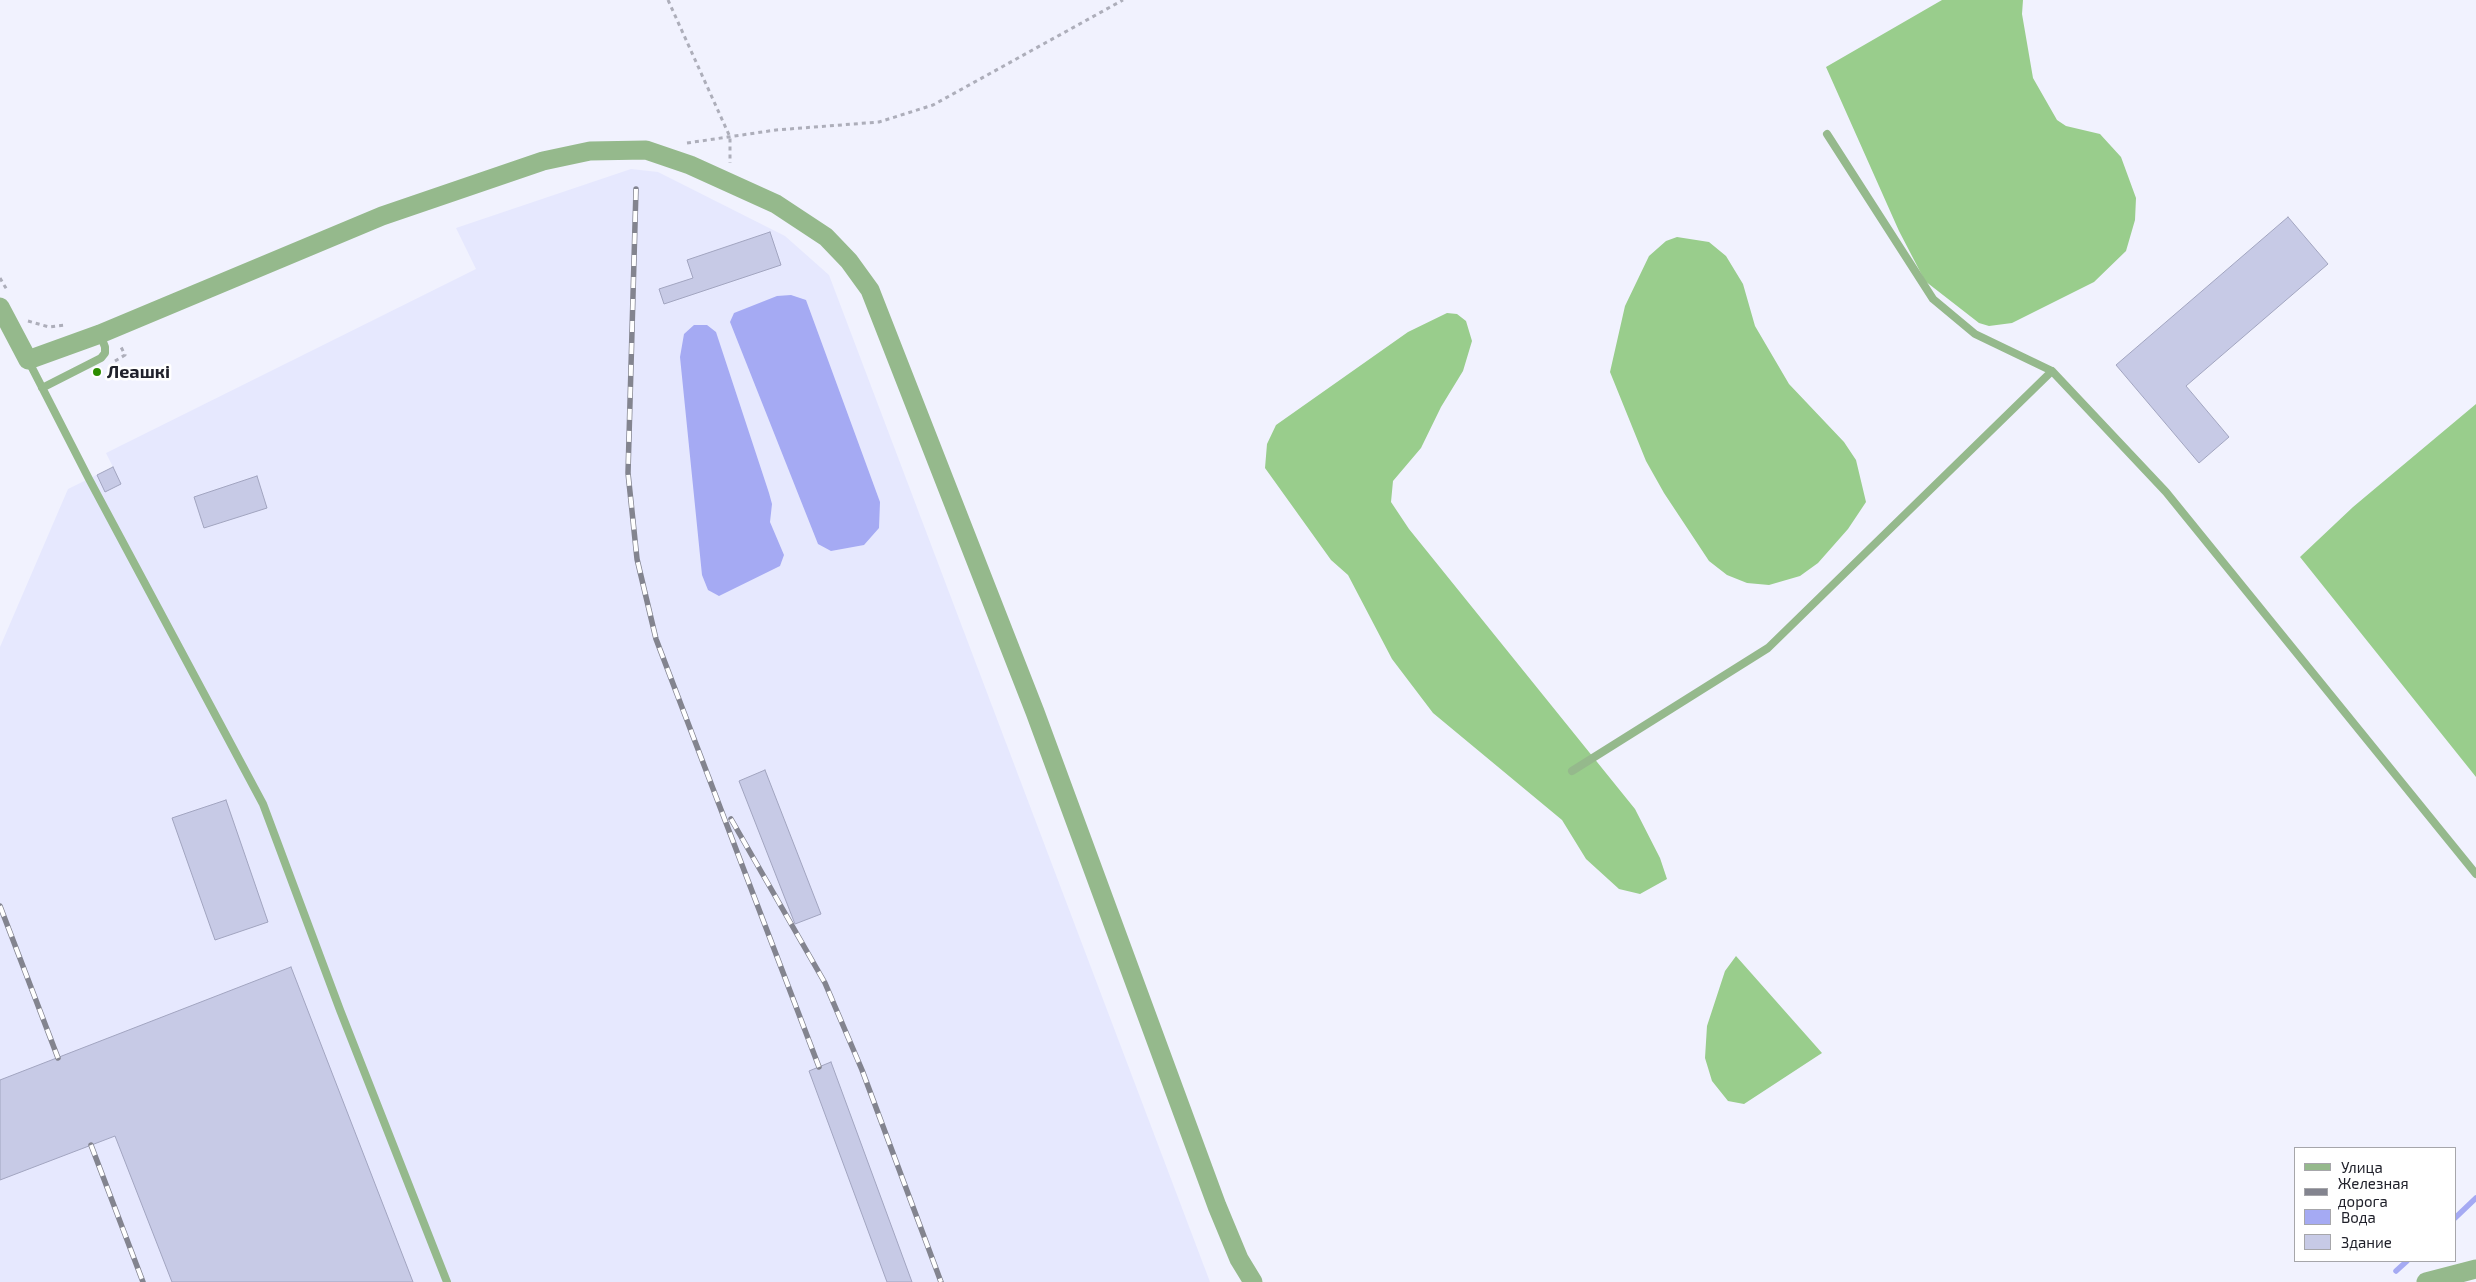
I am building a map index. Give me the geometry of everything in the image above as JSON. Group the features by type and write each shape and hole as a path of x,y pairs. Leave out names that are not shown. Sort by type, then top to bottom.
{"street":[{"path":"4,300 28,360 106,331 382,216 543,161 590,151 646,150 729,182 776,204 826,237 849,261 870,290 1038,722 1217,1206 1239,1259 1253,1282"},
{"path":"2426,1282 2476,1269"}],"lane":[{"path":"1827,134 1933,299 1975,334 2052,371 2166,492 2476,874"},
{"path":"42,388 100,358 105,353 106,331"},
{"path":"28,360 263,804 340,1010 447,1282"},
{"path":"1572,771 1768,648 2052,371"}],"path":[{"path":"668,0 730,137 729,182"},
{"path":"683,144 776,130 878,122 933,105 1123,0"},
{"path":"0,278 4,300"},
{"path":"25,319 31,323 49,327 70,324"},
{"path":"106,331 125,355 115,361"}],"shaded area":[{"path":"631,169 658,172 785,236 829,275 1210,1282 0,1282 0,647 68,489 113,467 106,453 476,269 456,228"}],"green space":[{"path":"1942,0 2023,0 2022,14 2033,78 2057,120 2066,126 2100,134 2121,157 2136,198 2135,220 2126,251 2094,282 2012,323 1989,326 1979,323 1925,281 1899,231 1826,67"},
{"path":"1677,237 1709,242 1726,256 1743,284 1755,326 1789,384 1844,442 1856,460 1866,502 1848,529 1818,563 1800,576 1769,585 1747,583 1727,575 1709,561 1664,493 1646,461 1610,372 1625,306 1649,256 1666,241"},
{"path":"1447,313 1457,314 1466,321 1472,341 1463,371 1441,407 1421,448 1393,481 1391,502 1409,529 1635,809 1660,858 1667,879 1640,894 1619,889 1586,859 1562,820 1433,713 1392,659 1348,575 1331,560 1265,468 1267,444 1276,425 1408,332"},
{"path":"2476,404 2476,777 2300,557 2353,507"},
{"path":"1736,956 1822,1053 1744,1104 1728,1101 1712,1081 1705,1058 1707,1026 1725,971"}],"water":[{"path":"791,295 806,300 880,502 879,528 864,545 831,551 818,544 730,322 734,313 777,296"},
{"path":"694,325 707,325 716,332 769,493 772,504 770,522 784,555 780,566 719,596 708,590 702,575 680,357 684,334"}],"building":[{"path":"2288,217 2328,264 2186,386 2229,437 2199,463 2116,365"},
{"path":"770,232 781,265 664,304 659,289 693,278 687,260"},
{"path":"113,467 121,484 105,492 97,475"},
{"path":"257,476 267,508 204,528 194,497"},
{"path":"765,770 821,914 795,924 739,781"},
{"path":"226,800 268,922 215,940 172,818"},
{"path":"291,967 413,1282 172,1282 115,1136 0,1180 0,1080"},
{"path":"831,1062 912,1282 887,1282 809,1071"}],"waterway":[{"path":"2456,1217 2476,1198"},
{"path":"2396,1271 2406,1262"}],"railway":[{"path":"636,189 628,473 637,559 656,639 819,1067"},
{"path":"731,819 825,983 862,1070 941,1282"},
{"path":"0,906 58,1058"},
{"path":"91,1145 143,1282"}],"place":[{"name":"Леашкі","path":"97,372"}]}
